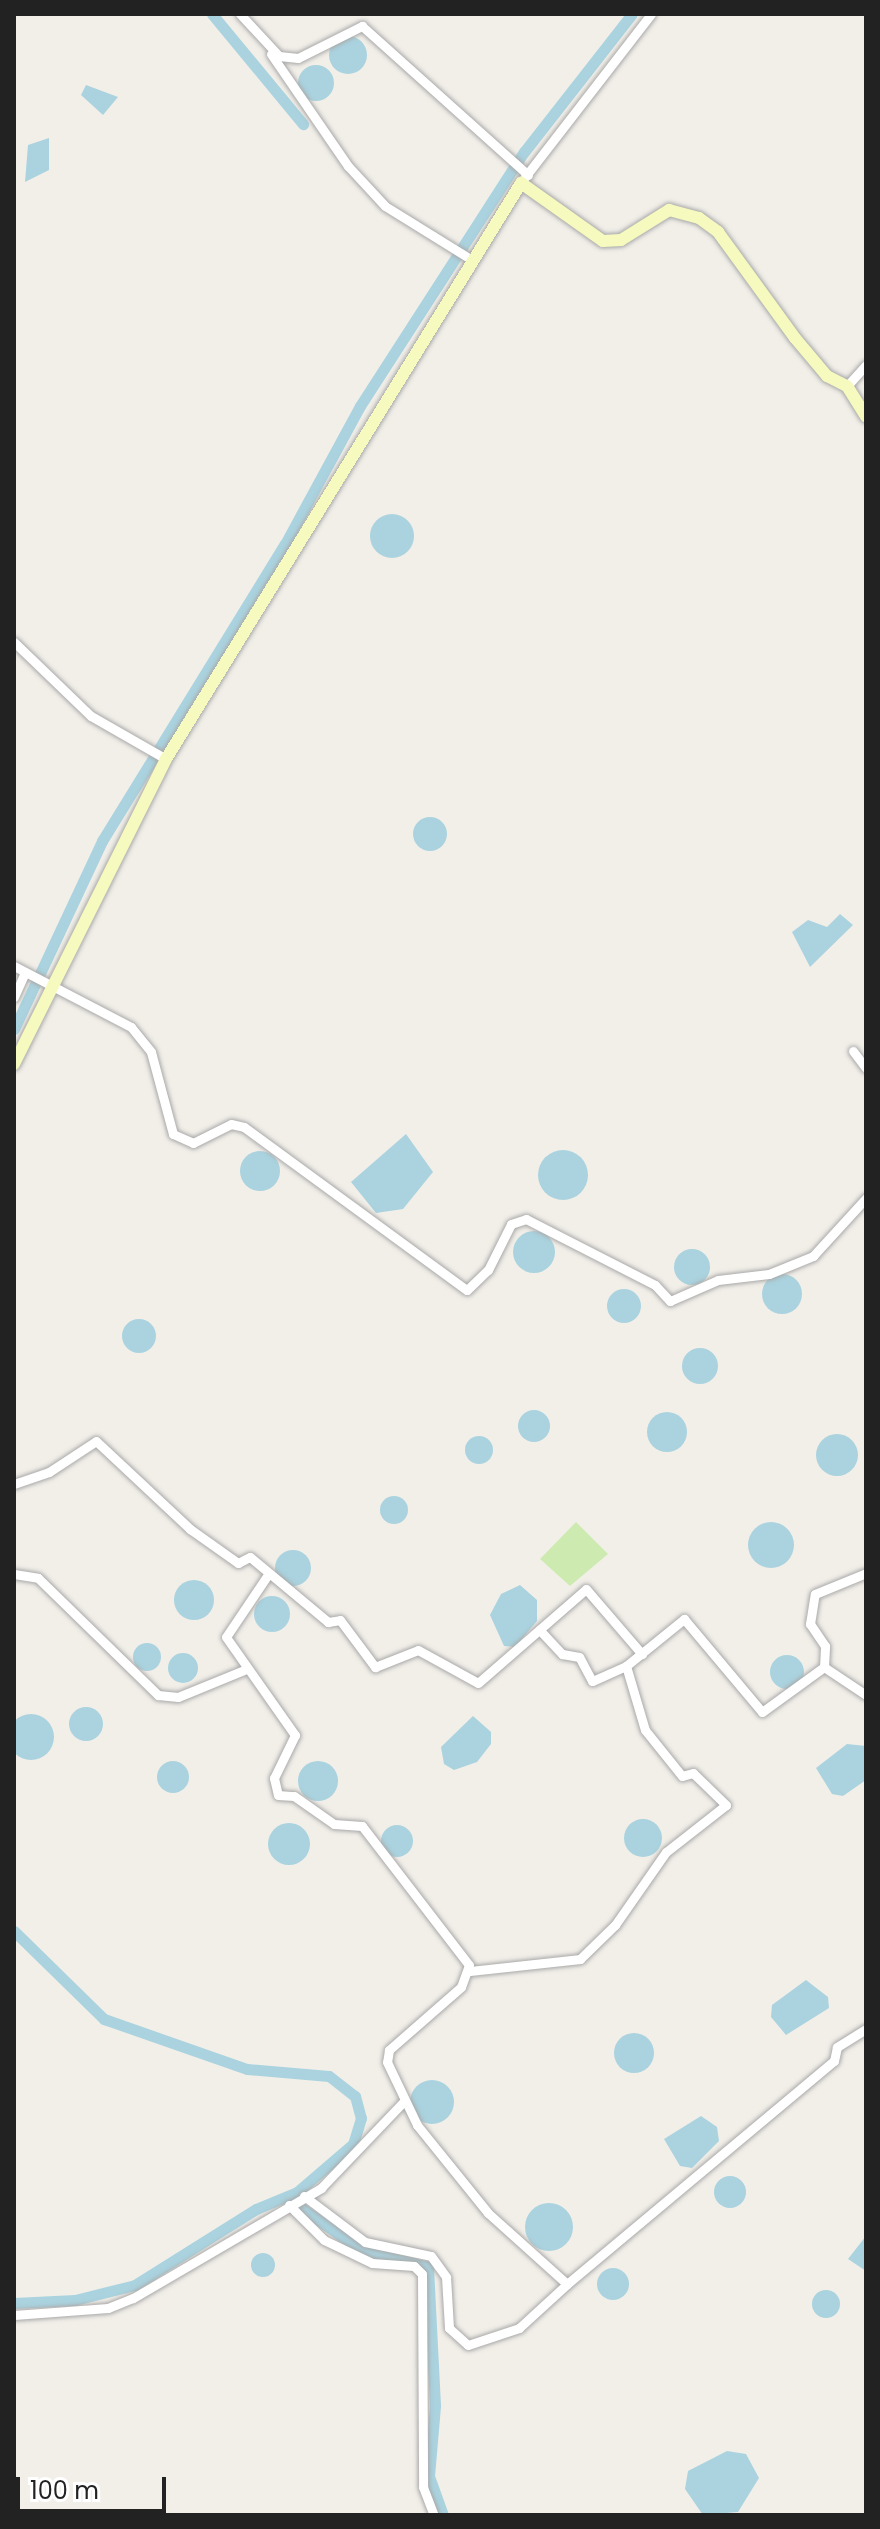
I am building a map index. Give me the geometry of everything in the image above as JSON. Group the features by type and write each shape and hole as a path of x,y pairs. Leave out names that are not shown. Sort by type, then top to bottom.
{"street":[{"path":"240,14 263,41 348,166 385,206 472,260"},
{"path":"14,1064 166,759 524,179 651,14"},
{"path":"263,41 279,56 298,58 362,26 524,179 603,241 621,240 669,210 699,218 718,232 827,376 847,386 866,416"},
{"path":"847,386 866,365"},
{"path":"14,642 91,716 166,759"},
{"path":"14,966 113,1015 144,1042 173,1134 193,1143 231,1124 244,1127 467,1290 488,1270 511,1224 526,1219 655,1285 670,1301 718,1280 769,1274 813,1256 866,1198"},
{"path":"14,997 25,972"},
{"path":"853,1051 866,1068"},
{"path":"14,1484 49,1472 92,1439 190,1529 238,1563 250,1557 267,1576 328,1622 340,1620 375,1667 418,1650 478,1683 586,1589 642,1654"},
{"path":"824,1667 825,1646 810,1624 809,1604 815,1594 866,1573"},
{"path":"14,1574 38,1578 158,1695 178,1697 244,1670"},
{"path":"267,1576 226,1637 244,1670 295,1735 274,1778 278,1795 294,1796 334,1824 362,1826 420,1894 470,1971"},
{"path":"540,1630 562,1654 579,1657 592,1681 626,1666 684,1619 762,1712 824,1667"},
{"path":"567,2284 488,2213 404,2101 389,2050 470,1971 580,1959 615,1925 666,1852 726,1805 693,1773 682,1776 645,1730 626,1666"},
{"path":"824,1667 866,1695"},
{"path":"304,2196 365,2242 431,2256 446,2277 449,2328 468,2345 519,2328 866,2029"},
{"path":"14,2315 120,2304 333,2178 404,2101"},
{"path":"289,2205 324,2240 372,2263 414,2266 422,2274 423,2487 434,2515"}],"green space":[{"path":"576,1522 608,1554 570,1586 540,1559"}],"water":[{"path":"348,36 361,42 367,55 361,68 348,74 335,68 329,55 335,42"},
{"path":"316,65 329,70 334,83 329,96 316,101 303,96 298,83 303,70"},
{"path":"86,85 118,97 103,115 81,95"},
{"path":"49,138 49,170 25,182 28,145"},
{"path":"392,514 408,520 414,536 408,552 392,558 376,552 370,536 376,520"},
{"path":"430,817 442,822 447,834 442,846 430,851 418,846 413,834 418,822"},
{"path":"840,914 853,925 810,967 792,932 808,920 827,927"},
{"path":"406,1134 433,1172 403,1209 376,1213 351,1182"},
{"path":"563,1150 580,1158 588,1175 580,1192 563,1200 546,1192 538,1175 546,1158"},
{"path":"260,1151 274,1157 280,1171 274,1185 260,1191 246,1185 240,1171 246,1157"},
{"path":"534,1231 549,1237 555,1252 549,1267 534,1273 519,1267 513,1252 519,1237"},
{"path":"692,1249 705,1254 710,1267 705,1280 692,1285 679,1280 674,1267 679,1254"},
{"path":"782,1274 796,1280 802,1294 796,1308 782,1314 768,1308 762,1294 768,1280"},
{"path":"624,1289 636,1294 641,1306 636,1318 624,1323 612,1318 607,1306 612,1294"},
{"path":"139,1319 151,1324 156,1336 151,1348 139,1353 127,1348 122,1336 127,1324"},
{"path":"700,1348 713,1353 718,1366 713,1379 700,1384 687,1379 682,1366 687,1353"},
{"path":"534,1410 545,1415 550,1426 545,1437 534,1442 523,1437 518,1426 523,1415"},
{"path":"667,1412 681,1418 687,1432 681,1446 667,1452 653,1446 647,1432 653,1418"},
{"path":"837,1434 852,1440 858,1455 852,1470 837,1476 822,1470 816,1455 822,1440"},
{"path":"479,1436 489,1440 493,1450 489,1460 479,1464 469,1460 465,1450 469,1440"},
{"path":"394,1496 404,1500 408,1510 404,1520 394,1524 384,1520 380,1510 384,1500"},
{"path":"771,1522 780,1523 787,1529 793,1536 793,1554 787,1561 780,1567 771,1568 762,1567 755,1561 749,1554 748,1545 749,1536 755,1529 762,1523"},
{"path":"293,1550 306,1555 311,1568 306,1581 293,1586 280,1581 275,1568 280,1555"},
{"path":"194,1580 208,1586 214,1600 208,1614 194,1620 180,1614 174,1600 180,1586"},
{"path":"520,1585 537,1600 537,1621 515,1647 504,1646 490,1615 501,1594"},
{"path":"272,1596 285,1601 290,1614 285,1627 272,1632 259,1627 254,1614 259,1601"},
{"path":"147,1643 157,1647 161,1657 157,1667 147,1671 137,1667 133,1657 137,1647"},
{"path":"183,1653 194,1657 198,1668 194,1679 183,1683 172,1679 168,1668 172,1657"},
{"path":"787,1655 799,1660 804,1672 799,1684 787,1689 775,1684 770,1672 775,1660"},
{"path":"86,1707 98,1712 103,1724 98,1736 86,1741 74,1736 69,1724 74,1712"},
{"path":"31,1714 47,1721 54,1737 47,1753 31,1760 15,1753 8,1737 15,1721"},
{"path":"473,1716 491,1732 491,1744 477,1762 454,1770 444,1764 441,1747"},
{"path":"847,1744 866,1746 866,1780 843,1796 832,1794 816,1768"},
{"path":"173,1761 184,1766 189,1777 184,1788 173,1793 162,1788 157,1777 162,1766"},
{"path":"318,1761 332,1767 338,1781 332,1795 318,1801 304,1795 298,1781 304,1767"},
{"path":"643,1819 656,1825 662,1838 656,1851 643,1857 630,1851 624,1838 630,1825"},
{"path":"289,1823 304,1829 310,1844 304,1859 289,1865 274,1859 268,1844 274,1829"},
{"path":"397,1825 408,1830 413,1841 408,1852 397,1857 386,1852 381,1841 386,1830"},
{"path":"806,1980 828,1997 829,2008 786,2035 771,2017 772,2005"},
{"path":"634,2033 648,2039 654,2053 648,2067 634,2073 620,2067 614,2053 620,2039"},
{"path":"432,2080 447,2087 454,2102 447,2117 432,2124 417,2117 410,2102 417,2087"},
{"path":"701,2116 717,2127 719,2141 692,2168 680,2166 664,2139"},
{"path":"730,2176 742,2180 746,2192 742,2204 730,2208 718,2204 714,2192 718,2180"},
{"path":"549,2203 566,2210 573,2227 566,2244 549,2251 532,2244 525,2227 532,2210"},
{"path":"866,2236 866,2271 848,2259"},
{"path":"258,2253 268,2253 275,2260 275,2270 268,2277 258,2277 251,2270 251,2260"},
{"path":"613,2268 624,2273 629,2284 624,2295 613,2300 602,2295 597,2284 602,2273"},
{"path":"826,2290 836,2294 840,2304 836,2314 826,2318 816,2314 812,2304 816,2294"},
{"path":"727,2451 746,2454 759,2478 738,2512 703,2515 685,2489 688,2471"}],"waterway":[{"path":"212,14 303,124"},
{"path":"14,1029 102,841 285,544 360,406 524,152 632,14"},
{"path":"14,1931 104,2019 247,2069 329,2076 355,2096 361,2118 353,2144 297,2192 256,2209 135,2285 75,2300 14,2303"},
{"path":"300,2207 361,2250 428,2267 435,2406 429,2476 443,2515"}]}
